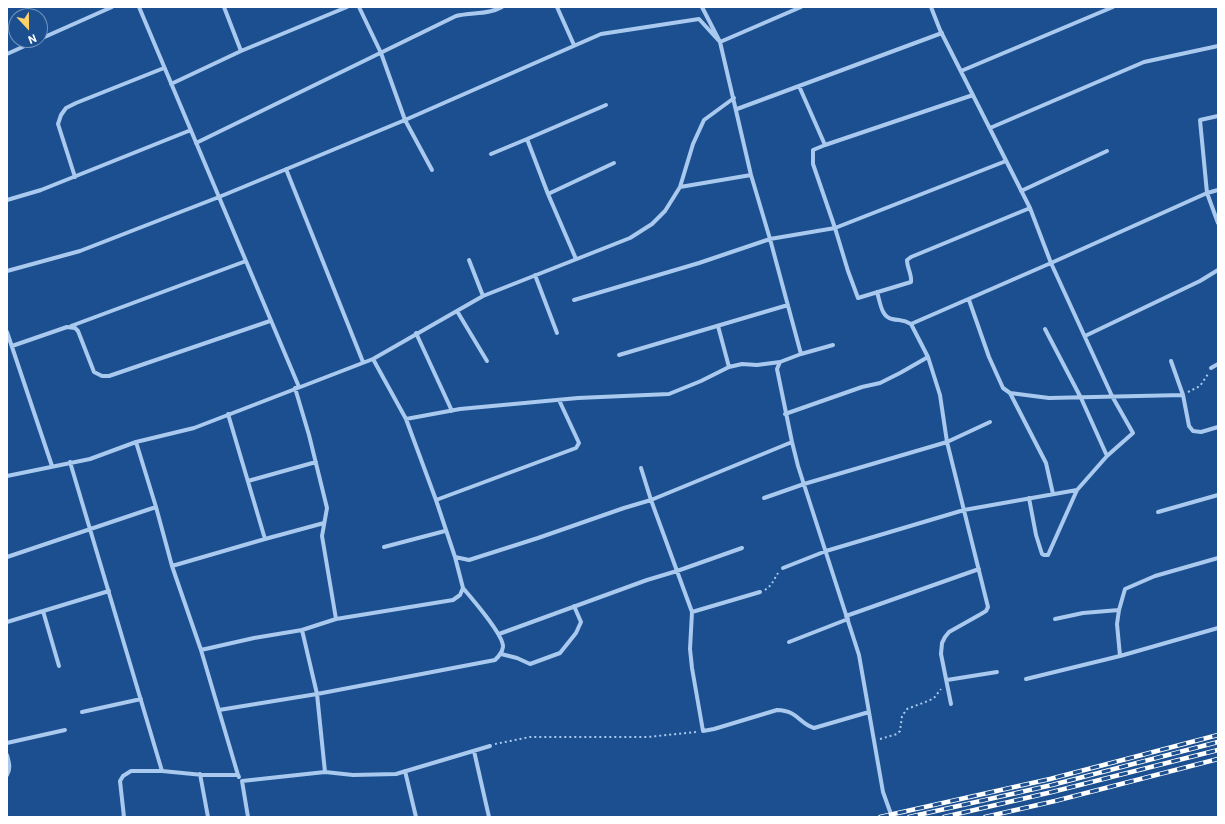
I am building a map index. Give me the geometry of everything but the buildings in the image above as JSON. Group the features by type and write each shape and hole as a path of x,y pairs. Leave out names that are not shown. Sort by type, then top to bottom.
{"street":[{"path":"48,36 112,7"},
{"path":"139,7 246,261 297,388 327,508 322,536 336,619"},
{"path":"224,7 242,52"},
{"path":"171,84 347,7"},
{"path":"359,7 381,53 405,120 432,170"},
{"path":"196,143 456,16 484,13 502,7"},
{"path":"556,7 574,45"},
{"path":"702,7 720,42 751,175 788,305 800,354"},
{"path":"720,42 801,7"},
{"path":"931,7 942,33 1030,208 1052,263 1112,396 1132,434 1107,456 1077,490 1048,555 1044,556 1042,554 1036,535 1029,498"},
{"path":"961,71 1113,7"},
{"path":"7,270 80,251 219,197 405,120 601,34 699,20 720,42"},
{"path":"736,109 942,33"},
{"path":"990,128 1144,62 1218,46"},
{"path":"7,54 21,48"},
{"path":"75,177 58,124 61,115 66,108 164,68"},
{"path":"799,86 826,145"},
{"path":"973,95 813,150 813,164 836,228 848,271 858,298 910,282 912,278 907,265 907,260 911,257 1030,208"},
{"path":"7,476 90,459 136,442 194,428 373,359 483,296 630,238 652,224 665,211 680,186 693,144 704,120 734,98"},
{"path":"491,154 606,104"},
{"path":"1218,116 1200,120 1207,193 1218,223"},
{"path":"7,200 41,190 191,130"},
{"path":"527,139 548,194 576,259"},
{"path":"1021,191 1107,151"},
{"path":"574,300 699,263 770,240 836,228 1006,161"},
{"path":"548,194 614,163"},
{"path":"286,169 363,362"},
{"path":"680,186 751,175"},
{"path":"911,324 969,300 1207,193 1218,190"},
{"path":"469,260 483,296"},
{"path":"12,346 71,326 246,261"},
{"path":"1085,336 1210,276 1218,270"},
{"path":"535,275 556,334"},
{"path":"877,292 884,314 894,320 901,319 911,324 928,357 940,395 947,442 988,607 986,611 955,628 945,637 942,643 941,654 951,704"},
{"path":"969,300 982,337 1003,388 1010,393 1046,463 1053,494"},
{"path":"619,355 788,305"},
{"path":"456,311 487,361"},
{"path":"71,326 78,331 94,372 102,376 109,376 270,321"},
{"path":"718,326 729,367"},
{"path":"1045,329 1082,398 1107,456"},
{"path":"7,332 52,466"},
{"path":"416,334 452,411"},
{"path":"406,419 452,411 559,400 669,394 702,381 729,367 742,364 757,365 780,362 800,354 833,345"},
{"path":"785,414 880,382 900,373 928,357"},
{"path":"219,710 317,694 495,660 501,654 503,646 498,634 463,588 455,557 445,531 436,500 406,419 373,359"},
{"path":"1171,361 1183,395 1189,426 1193,431 1201,432 1218,427"},
{"path":"780,362 778,369 785,414 804,484 859,655 883,792 892,817"},
{"path":"1211,368 1218,364"},
{"path":"1010,393 1049,398 1183,395"},
{"path":"436,500 576,448 579,443 559,400"},
{"path":"228,414 266,539"},
{"path":"764,498 804,484 947,442 990,422"},
{"path":"136,442 172,566 201,650 238,775 242,781 248,817"},
{"path":"455,557 470,560 651,500 792,442"},
{"path":"70,462 162,771"},
{"path":"248,481 316,462"},
{"path":"641,468 651,500 692,612 690,649 691,662 703,731 778,710 787,710 793,713 807,726 814,728 869,712"},
{"path":"783,568 826,551 964,510 1077,490"},
{"path":"1158,512 1218,495"},
{"path":"7,558 156,507"},
{"path":"172,566 324,523"},
{"path":"384,546 445,531"},
{"path":"498,634 647,580 742,548"},
{"path":"1120,656 1118,632 1119,610 1125,589 1154,576 1218,558"},
{"path":"789,642 847,618 979,569"},
{"path":"201,650 254,638 302,630 336,619 453,600 460,595 463,588"},
{"path":"7,622 109,591"},
{"path":"692,612 760,592"},
{"path":"501,654 517,658 530,664 560,653 576,633 581,622 574,606"},
{"path":"1055,620 1083,613 1119,610"},
{"path":"43,611 59,666"},
{"path":"1026,679 1120,656 1218,628"},
{"path":"302,630 317,694 325,772"},
{"path":"947,681 996,672"},
{"path":"82,712 141,699"},
{"path":"7,743 65,730"},
{"path":"242,781 325,772 353,775 396,774 490,746"},
{"path":"474,751 489,817"},
{"path":"7,755 10,770 7,775"},
{"path":"124,817 120,781 123,776 131,771 238,775"},
{"path":"405,771 416,817"},
{"path":"200,774 208,817"}],"path":[{"path":"1183,395 1200,386 1211,368"},
{"path":"760,592 767,589 771,585 783,568"},
{"path":"874,740 897,734 900,731 902,716 907,709 934,698 947,681"},
{"path":"490,746 530,737 648,737 703,731"}],"railway":[{"path":"880,817 1050,779 1218,735"},
{"path":"909,817 1052,785 1218,742"},
{"path":"944,817 1052,792 1218,750"},
{"path":"985,817 1055,801 1218,759"}]}
